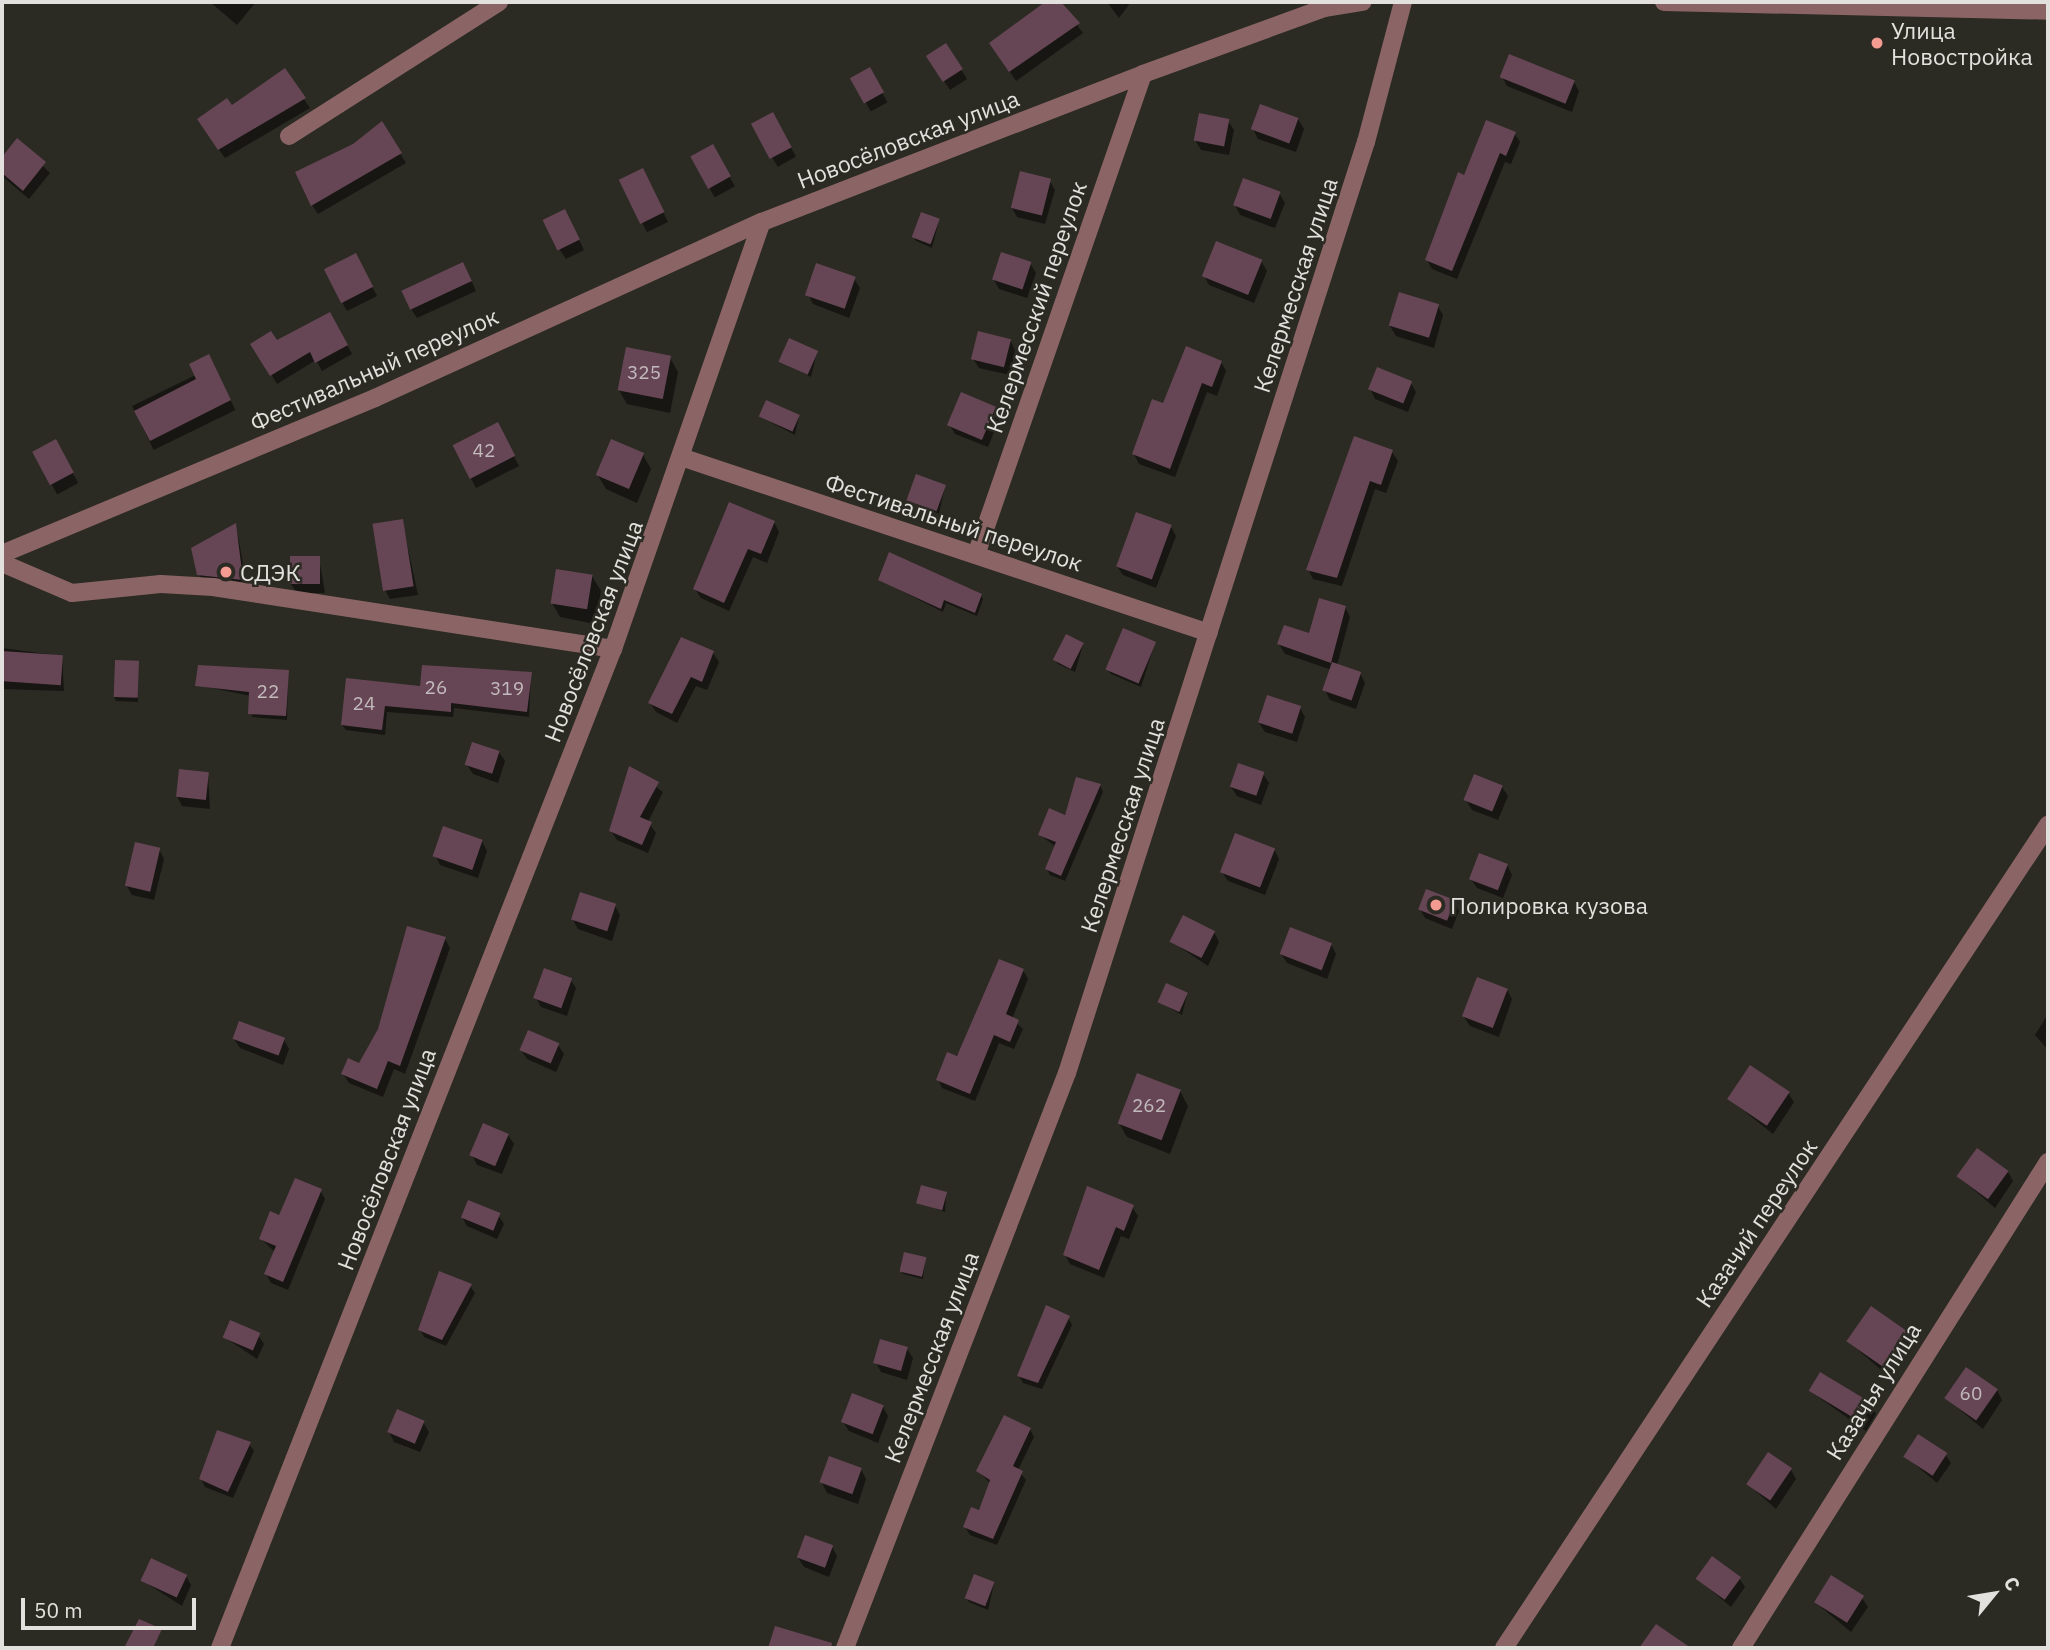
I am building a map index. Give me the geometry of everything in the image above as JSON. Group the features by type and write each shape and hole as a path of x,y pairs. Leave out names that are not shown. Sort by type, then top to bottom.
{"street":[{"path":"289,136 499,2"},
{"name":"Новосёловская улица","path":"220,1648 613,649 684,457 762,222 1143,74 1324,8 1363,2"},
{"name":"Келермесская улица","path":"845,1648 1067,1073 1366,142 1403,2"},
{"path":"1664,2 2048,11"},
{"name":"Келермесский переулок","path":"976,555 1143,74"},
{"name":"Фестивальный переулок","path":"2,554 375,398 762,222"},
{"name":"Фестивальный переулок","path":"684,457 1209,633"},
{"path":"2,563 72,593 162,584 213,587 613,649"},
{"name":"Казачий переулок","path":"1504,1648 2048,825"},
{"name":"Казачья улица","path":"1741,1648 2048,1162"}],"building":[{"path":"1045,2 1061,2 1080,23 1009,72 989,43"},
{"path":"946,43 963,69 943,82 926,56"},
{"path":"1509,54 1575,81 1565,104 1500,77"},
{"path":"870,67 884,92 864,104 850,78"},
{"path":"285,68 306,98 218,150 197,119 227,98 232,105"},
{"path":"1260,104 1299,118 1289,143 1251,129"},
{"path":"773,112 792,147 770,159 751,124"},
{"path":"1199,113 1229,119 1224,146 1194,140"},
{"path":"1486,120 1516,132 1506,156 1500,153 1452,271 1425,260 1458,172 1464,175"},
{"path":"382,121 402,153 311,206 295,172 353,144"},
{"path":"17,138 46,162 23,191 2,173 2,157"},
{"path":"713,144 731,176 708,189 690,157"},
{"path":"643,168 664,212 640,224 619,180"},
{"path":"1020,171 1051,179 1042,216 1011,208"},
{"path":"1243,178 1281,192 1271,219 1233,205"},
{"path":"565,209 580,240 557,251 543,220"},
{"path":"921,212 940,219 931,244 912,237"},
{"path":"1216,241 1262,260 1248,295 1202,276"},
{"path":"1001,252 1031,262 1022,289 992,280"},
{"path":"356,253 373,287 341,303 324,269"},
{"path":"463,262 472,281 410,310 401,291"},
{"path":"816,263 856,277 845,309 805,295"},
{"path":"1399,292 1439,304 1429,338 1389,325"},
{"path":"330,312 348,345 315,363 310,352 270,376 250,344 271,331 277,340"},
{"path":"978,331 1011,339 1004,367 971,359"},
{"path":"789,338 818,351 808,375 778,362"},
{"path":"1186,346 1222,361 1212,387 1202,383 1170,469 1132,454 1152,399 1163,403"},
{"path":"626,347 671,356 663,399 618,390"},
{"path":"209,354 231,400 150,441 134,411 196,379 189,364"},
{"path":"1377,367 1412,381 1403,403 1368,389"},
{"path":"961,392 996,407 982,440 947,425"},
{"path":"766,400 800,415 792,431 759,416"},
{"path":"498,422 515,456 470,479 453,445"},
{"path":"1354,436 1393,450 1381,485 1370,481 1337,578 1306,570"},
{"path":"56,439 74,473 50,485 32,452"},
{"path":"611,439 644,453 629,489 596,475"},
{"path":"916,474 946,485 936,511 906,500"},
{"path":"729,502 775,521 761,554 748,549 724,603 693,589"},
{"path":"1136,512 1172,525 1152,579 1116,567"},
{"path":"403,519 414,586 383,591 372,524"},
{"path":"236,523 243,580 197,575 191,548"},
{"path":"889,552 982,594 975,613 944,600 941,609 878,580"},
{"path":"290,556 320,556 320,584 290,584"},
{"path":"556,569 593,575 587,609 551,604"},
{"path":"1319,598 1346,606 1331,663 1277,644 1284,625 1309,633"},
{"path":"1123,628 1156,642 1139,683 1105,669"},
{"path":"1066,634 1084,643 1071,669 1053,660"},
{"path":"681,637 714,651 702,682 691,677 672,714 648,703"},
{"path":"2,651 63,655 61,685 2,681"},
{"path":"115,660 139,661 138,698 114,697"},
{"path":"1332,662 1361,672 1352,700 1322,690"},
{"path":"198,665 289,670 286,716 248,714 249,692 195,686"},
{"path":"422,665 532,672 527,712 451,703 451,712 385,706 382,730 341,725 346,678 420,686"},
{"path":"1267,695 1301,706 1292,734 1258,723"},
{"path":"472,742 500,751 492,774 465,765"},
{"path":"1238,763 1264,772 1256,796 1230,787"},
{"path":"629,766 659,782 640,817 652,822 642,845 609,831"},
{"path":"179,769 209,772 206,800 176,797"},
{"path":"1474,774 1503,786 1492,812 1464,800"},
{"path":"1076,777 1101,784 1061,876 1045,869 1056,842 1038,835 1049,808 1065,815"},
{"path":"443,826 483,840 472,870 433,856"},
{"path":"1235,833 1275,848 1260,888 1220,872"},
{"path":"135,842 160,848 150,892 125,886"},
{"path":"1479,853 1508,864 1498,890 1469,879"},
{"name":"Полировка кузова","path":"1426,889 1455,900 1447,921 1418,910"},
{"path":"580,892 616,904 607,931 571,920"},
{"path":"1183,915 1215,931 1201,958 1169,942"},
{"path":"407,926 446,937 400,1066 388,1061 377,1089 341,1074 348,1058 359,1063 378,1029"},
{"path":"1290,927 1332,943 1322,970 1280,954"},
{"path":"999,959 1024,969 1006,1014 1019,1020 1010,1042 994,1035 970,1094 936,1080 947,1052 957,1056"},
{"path":"544,968 572,978 561,1008 533,998"},
{"path":"1477,977 1508,989 1493,1028 1462,1016"},
{"path":"1166,983 1188,993 1179,1012 1157,1002"},
{"path":"239,1021 285,1038 279,1056 233,1039"},
{"path":"528,1030 559,1043 551,1064 519,1050"},
{"path":"1750,1065 1790,1092 1767,1126 1727,1099"},
{"path":"1137,1073 1181,1090 1162,1140 1118,1123"},
{"path":"483,1123 509,1134 495,1166 469,1155"},
{"path":"1977,1148 2009,1171 1988,1199 1956,1176"},
{"path":"295,1178 322,1189 283,1282 264,1274 276,1246 259,1239 270,1211 279,1215"},
{"path":"921,1185 947,1192 942,1210 916,1203"},
{"path":"1087,1186 1134,1205 1124,1231 1116,1227 1099,1270 1063,1255"},
{"path":"468,1200 500,1213 493,1231 461,1218"},
{"path":"904,1252 926,1257 922,1277 900,1271"},
{"path":"439,1271 472,1284 442,1340 418,1330"},
{"path":"1046,1305 1070,1316 1038,1383 1017,1376"},
{"path":"1871,1306 1908,1332 1883,1367 1846,1341"},
{"path":"230,1320 260,1333 253,1350 223,1337"},
{"path":"880,1339 908,1347 901,1371 873,1363"},
{"path":"1966,1367 1998,1389 1976,1420 1944,1398"},
{"path":"1820,1372 1872,1403 1861,1422 1809,1391"},
{"path":"852,1393 884,1405 873,1434 841,1422"},
{"path":"397,1409 425,1421 415,1444 387,1432"},
{"path":"1004,1415 1031,1428 1013,1466 1023,1471 993,1539 963,1527 971,1507 979,1510 990,1480 976,1471"},
{"path":"217,1430 251,1442 228,1492 199,1479"},
{"path":"1918,1434 1947,1453 1933,1476 1903,1457"},
{"path":"1768,1452 1792,1468 1770,1501 1746,1484"},
{"path":"829,1456 862,1468 852,1494 819,1482"},
{"path":"805,1535 833,1545 825,1568 797,1558"},
{"path":"1712,1556 1741,1577 1725,1600 1696,1579"},
{"path":"151,1558 187,1575 177,1598 140,1581"},
{"path":"974,1574 995,1582 985,1606 965,1598"},
{"path":"1831,1575 1864,1596 1847,1623 1814,1602"},
{"path":"139,1619 162,1629 153,1648 124,1648"},
{"path":"1656,1624 1691,1648 1639,1648"},
{"path":"775,1626 832,1643 831,1648 768,1648"}],"place":[{"name":"Улица Новостройка","path":"1877,43"},
{"name":"СДЭК","path":"226,572"},
{"name":"Полировка кузова","path":"1436,905"}]}
